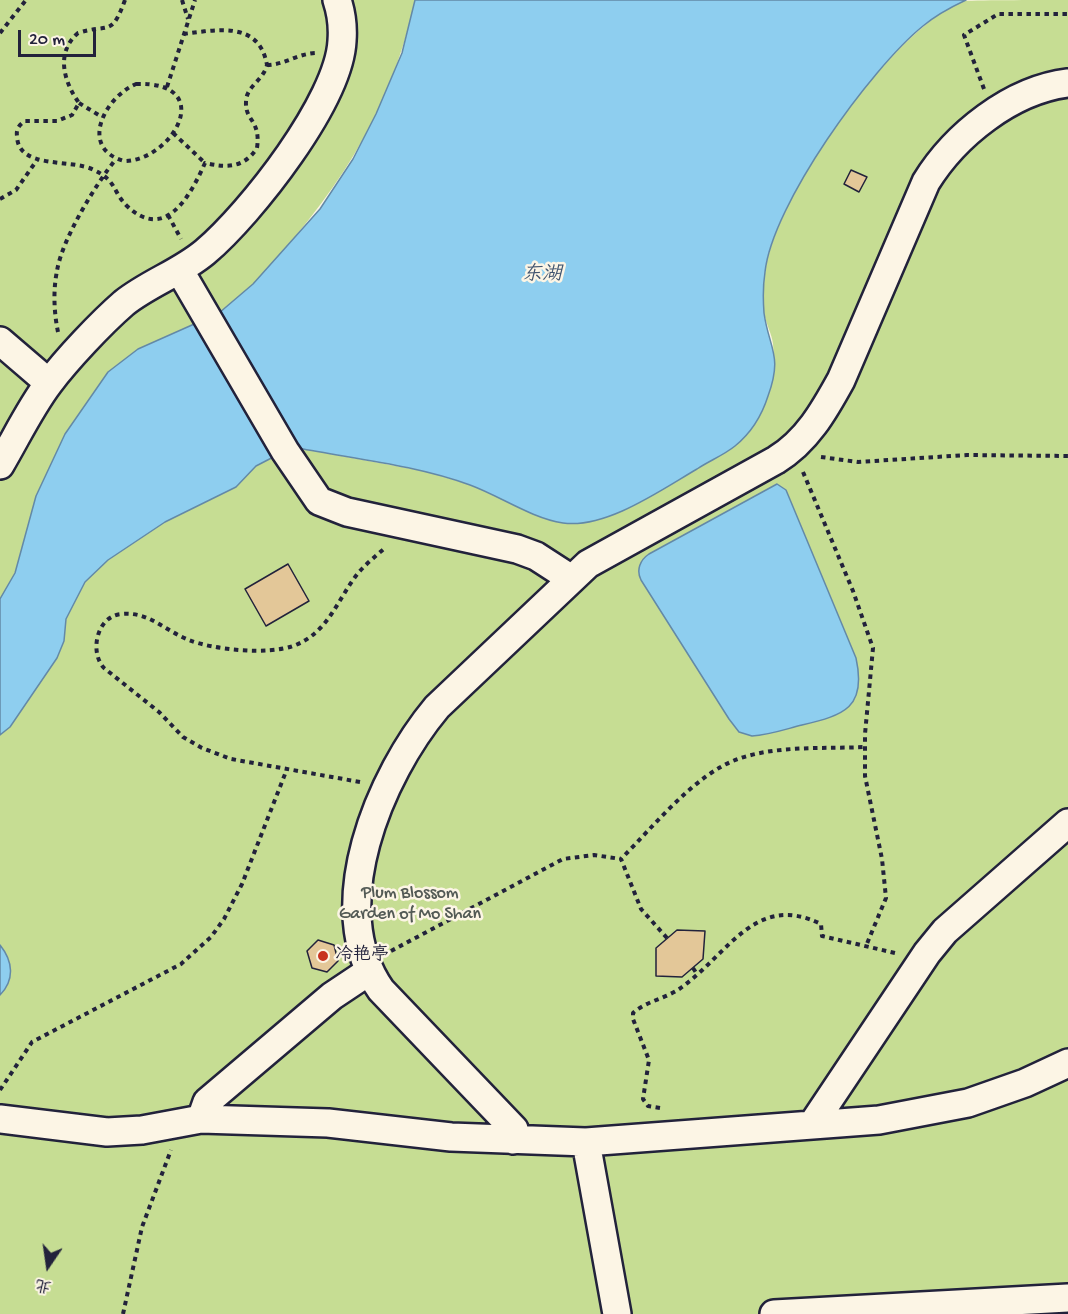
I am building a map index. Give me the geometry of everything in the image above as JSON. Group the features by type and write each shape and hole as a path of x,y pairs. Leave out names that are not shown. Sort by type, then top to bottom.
{"street":[{"path":"0,465 54,377 124,303 180,272 235,224 270,183 302,134 327,88 339,55 341,26 337,0"},
{"path":"513,1140 514,1129 381,990 367,968 358,915 359,888 368,835 385,787 406,748 437,707 570,578 604,553 793,449 826,408 857,348 926,182 948,150 993,114 1035,91 1068,83"},
{"path":"180,272 285,451 319,501 347,512 517,549 536,556 570,578"},
{"path":"0,341 54,377"},
{"path":"812,1125 922,960 945,932 1068,823"},
{"path":"192,1120 207,1102 367,968"},
{"path":"0,1119 107,1132 192,1120 328,1123 451,1137 586,1142 879,1120 968,1103 1025,1083 1068,1063"},
{"path":"586,1142 617,1314"},
{"path":"774,1314 1068,1298"}],"path":[{"path":"0,33 26,0"},
{"path":"102,117 78,103 70,91 63,72 71,41 78,33 100,31 112,26 125,0"},
{"path":"182,0 188,20"},
{"path":"167,87 195,0"},
{"path":"993,114 964,35 998,14 1068,14"},
{"path":"183,34 222,29 241,32 258,44 267,65"},
{"path":"267,65 284,63 304,54 339,55"},
{"path":"173,133 205,163 226,167 242,164 257,148 258,130 249,115 246,103 248,91 258,82 267,65"},
{"path":"136,84 167,87 176,94 182,111 173,133 157,149 139,160 116,159 102,143 99,129 102,117 112,102 126,89 136,84"},
{"path":"78,103 72,115 63,120 32,120 20,124 17,133 20,148 37,160 82,165 103,175 113,182 122,200 134,211 157,218 168,215 184,203 205,163"},
{"path":"54,377 57,268 63,250 103,175 116,159"},
{"path":"0,199 16,190 37,160"},
{"path":"793,449 823,458 858,462 967,455 1068,456"},
{"path":"793,449 868,627 873,648 865,747 865,776 882,859 886,898 866,946"},
{"path":"385,787 231,759 202,748 183,737 159,712 99,662 95,648 100,631 113,616 134,614 162,624 187,639 208,645 273,649 293,646 317,633 330,620 360,572 413,526"},
{"path":"621,859 684,795 724,765 740,758 769,752 865,747"},
{"path":"0,1090 32,1042 181,964 211,937 224,919 242,884 287,769"},
{"path":"367,968 562,859 594,855 621,859"},
{"path":"621,859 642,909 667,938"},
{"path":"667,1109 648,1106 643,1100 649,1060 633,1019 633,1012 682,987 750,928 773,914 804,915 821,924 822,936 922,960"},
{"path":"693,968 698,974"},
{"path":"123,1314 142,1227 192,1120"}],"green space":[{"name":"Plum Blossom Garden of Mo Shan","path":"0,0 415,0 404,42 390,81 355,154 309,220 253,284 298,448 429,472 470,485 563,523 748,434 765,403 773,368 773,344 764,313 763,288 773,241 813,161 841,119 872,79 904,44 936,17 964,1 1068,0 1068,1314 0,1314"}],"water":[{"name":"东湖","path":"415,0 966,0 923,26 877,73 827,140 785,211 772,244 764,282 764,313 775,361 772,382 759,417 735,446 633,506 597,520 580,523 563,523 527,512 470,485 428,472 298,448 285,451 256,466 236,487 165,522 108,560 85,582 66,619 64,641 57,658 10,727 0,735 0,599 15,573 36,496 65,434 108,372 138,349 219,313 253,284 320,209 353,159 376,114 402,53"},
{"path":"777,484 786,490 856,658 859,675 858,688 855,699 840,713 817,721 752,736 739,732 729,719 641,580 639,569 643,559 649,554"},
{"path":"0,945 8,957 10,977 0,995"}],"building":[{"path":"851,170 867,177 859,192 844,184"},
{"path":"288,564 309,601 266,626 245,589"},
{"path":"677,930 705,931 703,959 682,977 656,976 656,948"},
{"name":"冷艳亭","path":"318,940 334,945 338,961 327,972 312,968 307,951"}],"place":[{"name":"冷艳亭","path":"323,956"}]}
